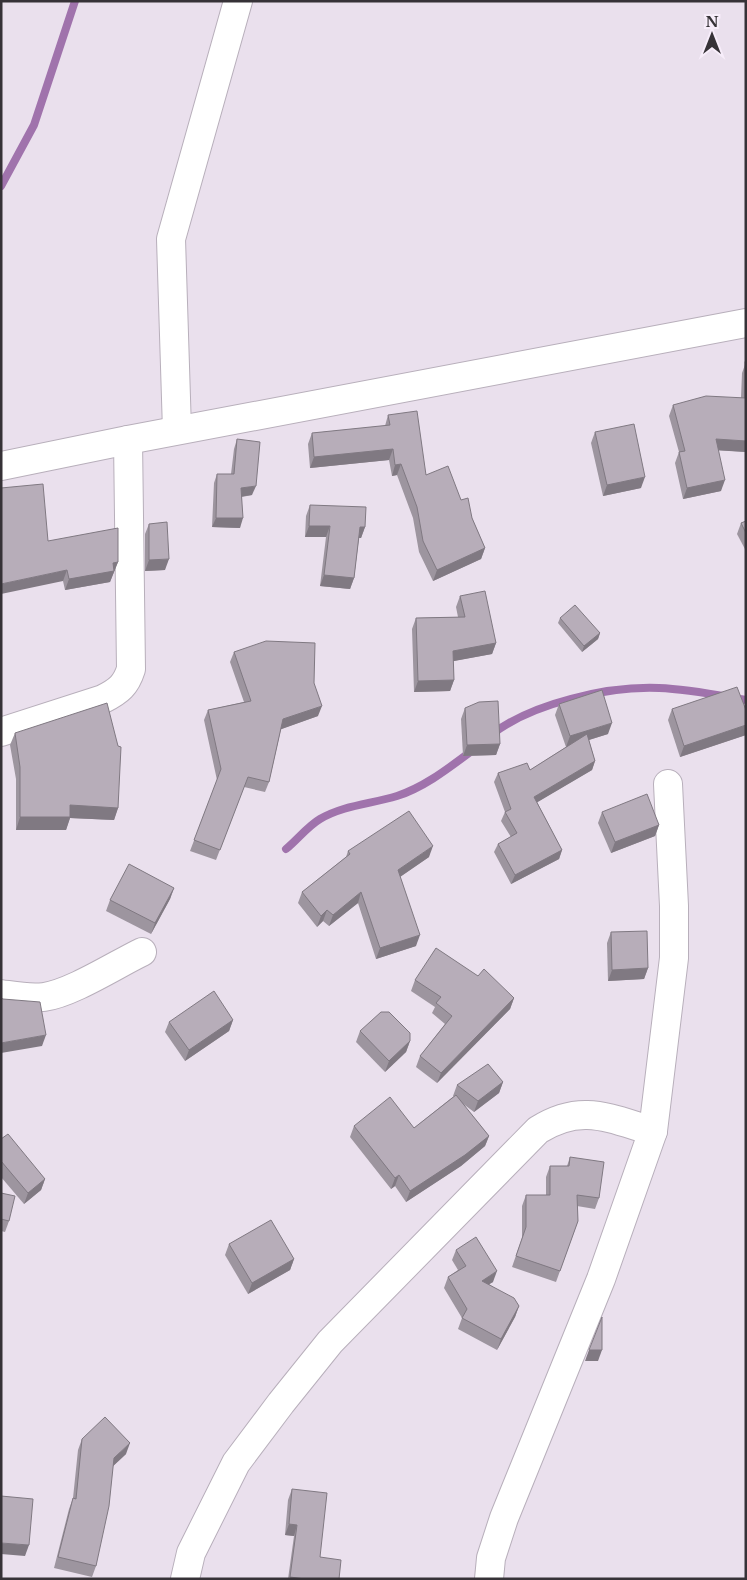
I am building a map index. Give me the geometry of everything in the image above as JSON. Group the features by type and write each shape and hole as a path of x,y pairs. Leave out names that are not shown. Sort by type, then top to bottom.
{"street":[{"path":"177,430 171,239 238,1"},
{"path":"1,466 177,430 746,323"},
{"path":"1,732 103,699 118,692 127,683 132,669 128,440"},
{"path":"489,1579 491,1558 504,1518 601,1279 653,1131 674,958 674,906 668,784"},
{"path":"1,994 28,998 60,993 142,952"},
{"path":"185,1579 191,1553 236,1463 281,1403 330,1342 538,1130 555,1119 574,1114 594,1114 653,1131"}],"building":[{"path":"746,362 746,398 745,398"},
{"path":"706,396 746,398 746,441 716,439 725,480 687,488 679,452 685,451 673,405"},
{"path":"417,411 426,475 448,466 461,500 468,498 472,518 485,548 437,570 423,541 417,507 401,464 395,465 393,449 314,457 312,433 390,425 388,415"},
{"path":"634,424 645,477 607,485 595,432"},
{"path":"237,439 260,442 256,486 241,488 243,518 216,518 217,474 234,474"},
{"path":"43,484 48,541 118,528 118,562 113,563 114,571 69,579 67,570 1,584 1,488"},
{"path":"310,505 366,507 365,527 360,527 354,578 324,575 330,526 309,526"},
{"path":"746,521 746,533 741,523"},
{"path":"167,522 169,559 149,560 149,524"},
{"path":"485,591 496,643 453,651 454,680 418,681 416,618 465,617 460,596"},
{"path":"575,605 600,633 584,646 560,618"},
{"path":"266,641 315,643 314,683 322,706 283,719 269,782 248,777 220,850 194,840 221,769 208,710 251,701 234,652"},
{"path":"737,687 746,710 746,725 684,746 672,709"},
{"path":"602,690 612,723 570,736 559,704"},
{"path":"498,701 500,744 467,745 465,708 479,702"},
{"path":"107,703 118,746 121,747 118,808 70,805 70,817 20,817 20,767 15,733"},
{"path":"587,734 595,761 534,797 562,850 515,875 498,844 517,833 505,812 511,809 498,773 527,763 530,770"},
{"path":"647,794 659,825 615,842 602,812"},
{"path":"409,811 433,846 398,870 420,935 380,948 361,892 333,915 327,910 321,916 302,892 350,854 348,851"},
{"path":"129,864 174,888 155,923 110,900"},
{"path":"647,931 648,968 612,970 611,932"},
{"path":"436,948 478,976 484,969 514,998 441,1073 420,1056 452,1016 436,1003 441,997 415,980"},
{"path":"214,991 233,1020 189,1050 169,1022"},
{"path":"1,998 40,1002 46,1035 1,1043"},
{"path":"381,1012 389,1012 410,1033 410,1041 389,1061 360,1031"},
{"path":"488,1064 503,1082 478,1101 457,1085"},
{"path":"456,1095 489,1136 465,1155 410,1191 399,1175 395,1178 354,1126 390,1097 414,1128"},
{"path":"8,1134 45,1179 28,1193 1,1161 1,1139"},
{"path":"570,1157 604,1162 599,1198 577,1195 578,1221 560,1271 516,1256 526,1227 526,1195 550,1195 550,1166 569,1166"},
{"path":"1,1193 15,1196 9,1221 1,1219"},
{"path":"271,1220 294,1259 252,1283 229,1244"},
{"path":"476,1237 497,1271 482,1281 514,1298 519,1306 501,1339 462,1318 467,1309 448,1277 466,1266 456,1250"},
{"path":"602,1317 602,1350 589,1350"},
{"path":"105,1417 130,1443 114,1458 109,1506 96,1566 58,1557 73,1498 76,1499 82,1439"},
{"path":"292,1489 327,1493 320,1557 341,1560 339,1579 290,1577 297,1525 289,1524"},
{"path":"1,1496 33,1499 29,1545 1,1543"}],"waterway":[{"path":"1,186 34,125 75,1"},
{"path":"491,735 527,714 549,706 571,699 617,690 659,688 702,692 746,700"},
{"path":"286,849 311,825 329,814 407,792 437,776 473,750"}]}
